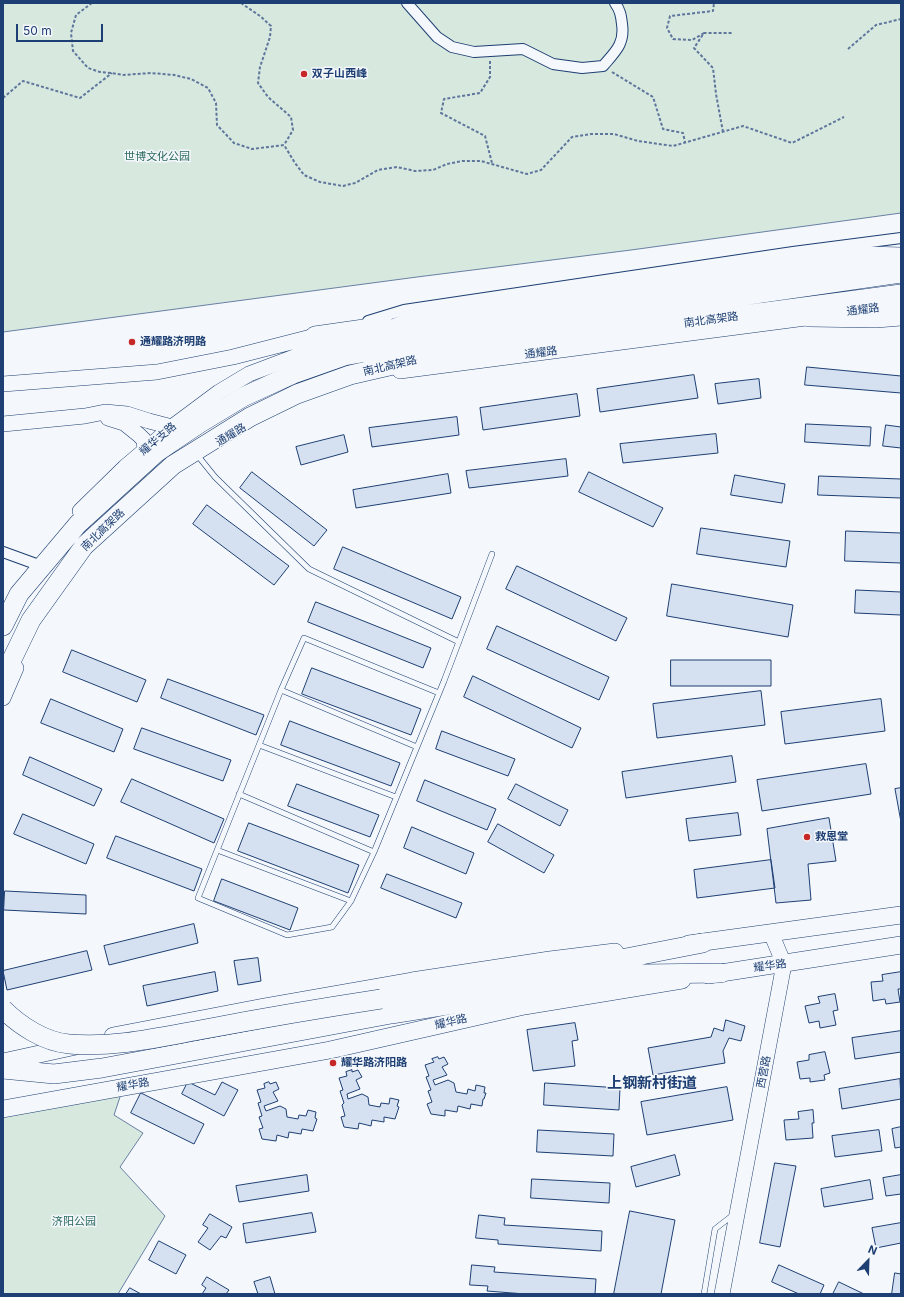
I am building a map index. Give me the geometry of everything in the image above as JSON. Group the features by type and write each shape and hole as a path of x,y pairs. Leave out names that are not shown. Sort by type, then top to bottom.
{"highway":[{"path":"315,336 410,322 490,307 797,261 867,256 901,257"},
{"name":"南北高架路","path":"3,626 19,594 78,524 157,452 200,423 243,397 292,374 344,356 428,341 901,273"},
{"name":"南北高架路","path":"3,678 31,620 84,546 173,465 250,417 297,394 350,375 428,357 901,294"},
{"path":"809,318 876,318 901,316"},
{"path":"369,339 410,322"},
{"path":"3,617 19,594"},
{"path":"3,1069 54,1074 102,1068 554,972 703,943"},
{"path":"3,1009 19,1023 50,1039 68,1044 116,1045 314,1009 386,1007 642,974 721,973"}],"main road":[{"path":"3,1062 119,1035 264,1007 412,981 550,960 703,943 901,914"},
{"name":"耀华路","path":"3,1108 330,1050 524,1006 901,945"}],"street":[{"path":"407,3 437,37 452,47 474,52 523,49 553,64 582,68 603,66 618,48 624,35 621,12 615,3"},
{"path":"3,384 158,372 233,357 315,336 404,310 901,238"},
{"path":"369,339 490,319 901,263"},
{"name":"通耀路","path":"198,456 246,426 297,403 347,384 397,372 901,306"},
{"name":"耀华支路","path":"3,617 36,564 69,523 91,500 172,427 219,392 249,374 310,351 369,339"},
{"path":"3,424 85,416 105,412 127,414 172,427"},
{"path":"85,416 108,418 124,423 144,440 145,450"},
{"path":"3,698 16,667 47,608 76,570 108,533 152,493 198,456"},
{"path":"3,552 36,564"},
{"path":"771,933 784,964"},
{"name":"西营路","path":"722,1294 784,964"}],"lane":[{"path":"198,456 215,477 309,569 459,642"},
{"path":"439,693 304,638 281,690 198,898 287,935 332,926 351,901 374,852 439,693 492,554"},
{"path":"281,690 417,747"},
{"path":"259,746 396,797"},
{"path":"239,794 374,852"},
{"path":"217,850 351,901"},
{"path":"704,1294 715,1229 738,1212"}],"path":[{"path":"92,3 76,15 71,33 73,51 88,68 100,72 123,74 151,73 174,75 191,79 208,88 216,103 217,125 234,143 252,148 284,145"},
{"path":"241,3 260,16 270,26 270,37 260,67 258,83 268,96 291,117 293,130 284,145"},
{"path":"714,3 713,12 670,16 667,28 673,39 692,40 704,33 732,33"},
{"path":"848,49 876,25 901,19"},
{"path":"704,33 694,48 713,68 723,132"},
{"path":"490,50 490,77 480,93 444,99 441,113 485,136 492,163"},
{"path":"603,66 653,97 663,129 683,133 685,142"},
{"path":"3,98 23,81 80,98 112,73"},
{"path":"284,145 304,175 320,182 343,186 355,183 378,170 397,167 415,171 433,170 447,164 462,161 481,161 492,163 527,174 540,170 572,137 591,134 614,134 638,141 673,146 744,126 792,143 844,117"}],"green space":[{"name":"世博文化公园","path":"3,3 901,3 901,213 631,250 3,332"},
{"name":"济阳公园","path":"122,1091 114,1115 143,1133 120,1167 165,1216 118,1294 3,1294 3,1113"}],"building":[{"path":"807,367 901,376 901,393 805,385"},
{"path":"694,375 698,398 600,412 597,389"},
{"path":"759,379 761,398 718,404 715,384"},
{"path":"577,394 580,416 483,430 480,408"},
{"path":"457,417 459,435 372,447 369,428"},
{"path":"806,424 871,427 870,446 805,442"},
{"path":"886,425 901,427 901,448 883,446"},
{"path":"716,434 718,453 623,463 620,444"},
{"path":"344,435 348,452 301,465 296,447"},
{"path":"566,459 568,476 469,488 466,471"},
{"path":"252,472 327,530 314,546 240,488"},
{"path":"589,472 663,508 653,527 579,492"},
{"path":"448,474 451,493 356,508 353,490"},
{"path":"735,475 785,484 782,503 731,495"},
{"path":"819,476 901,479 901,498 818,495"},
{"path":"207,505 289,566 274,585 193,524"},
{"path":"701,528 790,541 786,567 697,554"},
{"path":"846,531 901,533 901,563 845,561"},
{"path":"343,547 461,597 452,619 334,569"},
{"path":"517,566 627,618 616,641 506,589"},
{"path":"672,584 793,605 788,637 667,616"},
{"path":"856,590 901,592 901,615 855,613"},
{"path":"316,602 431,648 423,668 308,622"},
{"path":"497,626 609,677 599,700 487,649"},
{"path":"72,650 146,680 137,702 63,672"},
{"path":"671,660 771,660 771,686 671,686"},
{"path":"312,668 421,709 411,735 302,694"},
{"path":"473,676 581,728 572,748 464,697"},
{"path":"168,679 264,715 256,735 161,698"},
{"path":"761,691 765,725 657,738 653,704"},
{"path":"51,699 123,729 114,752 41,723"},
{"path":"881,699 885,731 785,744 781,712"},
{"path":"290,721 400,763 391,786 281,745"},
{"path":"142,728 231,760 223,781 134,749"},
{"path":"442,731 515,759 508,776 436,749"},
{"path":"732,756 736,782 626,798 622,772"},
{"path":"30,757 102,789 94,806 23,775"},
{"path":"866,764 871,794 762,811 757,780"},
{"path":"132,779 224,819 214,843 121,802"},
{"path":"425,780 496,809 487,830 417,801"},
{"path":"297,784 379,815 370,837 288,806"},
{"path":"516,784 568,810 560,826 508,799"},
{"path":"901,788 901,822 895,789"},
{"path":"738,813 741,835 689,841 686,819"},
{"path":"23,814 94,844 86,864 14,834"},
{"path":"829,818 836,861 808,864 811,900 776,903 767,829"},
{"path":"249,823 359,865 348,893 238,851"},
{"path":"498,824 554,855 544,873 488,842"},
{"path":"412,827 474,853 466,874 404,848"},
{"path":"116,836 202,869 194,891 107,858"},
{"path":"771,860 775,888 697,898 694,870"},
{"path":"387,874 462,903 456,918 381,888"},
{"path":"222,879 298,908 290,930 214,901"},
{"path":"5,891 86,895 86,914 4,910"},
{"path":"194,924 198,943 109,965 104,946"},
{"path":"87,951 92,970 7,990 3,971"},
{"path":"258,958 261,981 238,985 234,961"},
{"path":"215,972 218,991 147,1006 143,986"},
{"path":"901,972 901,989 898,989 900,1002 886,1004 885,999 873,1001 871,982 883,981 882,975"},
{"path":"835,994 838,1010 833,1011 836,1025 820,1028 819,1021 809,1023 805,1006 820,1003 818,997"},
{"path":"726,1020 745,1026 741,1041 729,1038 723,1051 725,1063 653,1075 648,1048 711,1037 714,1028 723,1031"},
{"path":"575,1023 578,1040 572,1041 575,1066 533,1071 527,1030"},
{"path":"901,1031 901,1052 855,1059 852,1038"},
{"path":"825,1052 830,1073 824,1075 825,1080 810,1082 810,1078 800,1079 797,1062 809,1060 809,1055"},
{"path":"438,1057 439,1059 444,1057 448,1064 442,1067 447,1075 433,1080 435,1085 448,1080 454,1083 456,1092 467,1094 468,1089 475,1091 476,1085 485,1087 484,1093 486,1093 482,1106 471,1104 470,1109 458,1106 457,1112 445,1110 445,1116 431,1114 427,1104 432,1102 428,1091 431,1090 426,1077 429,1076 425,1065 434,1062 432,1059"},
{"path":"352,1070 352,1072 358,1070 362,1077 356,1080 360,1089 347,1094 348,1099 362,1094 368,1097 369,1105 380,1107 381,1103 389,1104 390,1098 399,1100 397,1106 399,1107 395,1119 384,1117 384,1122 372,1120 371,1126 359,1123 358,1129 344,1127 341,1117 345,1116 342,1105 344,1103 340,1091 343,1090 339,1078 347,1076 346,1072"},
{"path":"900,1079 901,1099 842,1109 839,1089"},
{"path":"188,1082 215,1095 222,1082 238,1090 224,1116 182,1094"},
{"path":"269,1082 270,1084 276,1082 279,1089 273,1092 278,1101 264,1106 266,1111 280,1106 286,1109 287,1117 298,1119 299,1115 306,1116 308,1110 316,1112 315,1118 317,1119 313,1131 302,1129 301,1134 289,1132 288,1138 277,1135 276,1141 262,1139 259,1129 263,1128 259,1117 262,1116 258,1103 261,1102 257,1090 265,1088 264,1084"},
{"path":"545,1083 620,1088 619,1110 544,1105"},
{"path":"727,1087 733,1120 647,1135 641,1102"},
{"path":"141,1093 204,1124 194,1144 131,1113"},
{"path":"813,1110 813,1138 786,1140 784,1120 799,1119 798,1112"},
{"path":"901,1127 901,1147 895,1148 892,1129"},
{"path":"538,1130 614,1134 613,1156 537,1152"},
{"path":"879,1130 882,1151 835,1157 832,1136"},
{"path":"675,1155 680,1175 636,1187 631,1167"},
{"path":"775,1163 796,1166 780,1247 760,1243"},
{"path":"307,1175 309,1191 239,1202 236,1186"},
{"path":"901,1175 901,1194 886,1196 883,1178"},
{"path":"532,1179 610,1183 609,1203 531,1198"},
{"path":"870,1180 873,1199 824,1207 821,1189"},
{"path":"630,1211 675,1220 661,1294 614,1294"},
{"path":"312,1213 316,1232 246,1243 243,1224"},
{"path":"210,1214 232,1227 226,1238 221,1236 210,1250 198,1242 208,1228 203,1225"},
{"path":"479,1215 505,1218 504,1225 602,1231 601,1251 498,1244 498,1240 476,1238"},
{"path":"901,1223 901,1243 876,1248 872,1228"},
{"path":"159,1241 186,1255 176,1274 149,1260"},
{"path":"472,1265 495,1267 494,1272 596,1279 595,1294 525,1294 487,1291 488,1286 470,1285"},
{"path":"779,1265 824,1285 820,1294 799,1294 772,1282"},
{"path":"895,1273 901,1274 901,1294 892,1294"},
{"path":"207,1277 229,1290 226,1294 202,1294 206,1288 202,1285"},
{"path":"270,1277 275,1294 258,1294 254,1282"},
{"path":"839,1282 864,1294 833,1294"},
{"path":"130,1288 141,1294 126,1294"}],"place":[{"name":"双子山西峰","path":"304,74"},
{"name":"通耀路济明路","path":"132,342"},
{"name":"救恩堂","path":"807,837"},
{"name":"耀华路济阳路","path":"333,1063"}],"district":[{"name":"上钢新村街道","path":"652,1083"}]}
